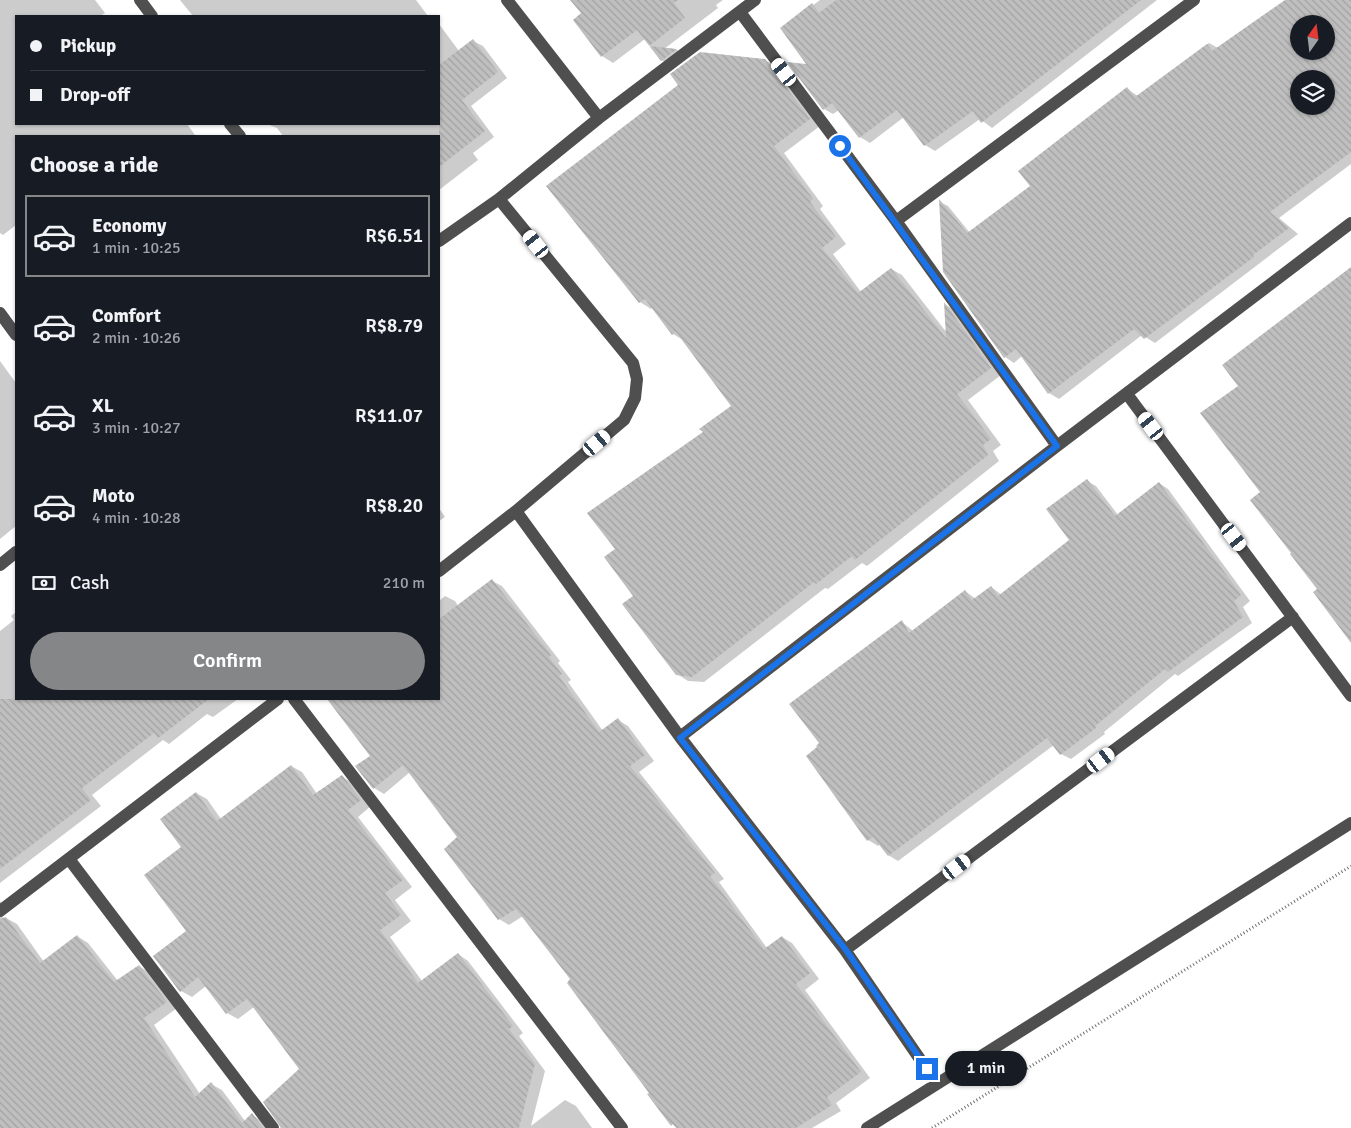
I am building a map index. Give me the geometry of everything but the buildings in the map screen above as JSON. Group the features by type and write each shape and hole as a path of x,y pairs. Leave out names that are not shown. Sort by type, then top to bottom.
{"street":[{"path":"140,0 151,15"},
{"path":"507,0 599,118"},
{"path":"440,240 499,199 599,118 755,0"},
{"path":"896,221 1194,0"},
{"path":"740,12 896,221 1057,446"},
{"path":"231,125 239,135"},
{"path":"440,570 516,511 624,420 635,398 637,379 633,363 499,199"},
{"path":"680,738 1057,446 1350,225"},
{"path":"0,313 15,334"},
{"path":"1127,394 1351,696"},
{"path":"516,511 680,738 846,950 937,1084"},
{"path":"0,565 15,553"},
{"path":"846,950 1293,617"},
{"path":"0,911 277,700"},
{"path":"295,700 622,1128"},
{"path":"867,1128 1351,823"},
{"path":"68,859 273,1128"}],"path":[{"path":"932,1128 1351,866"}],"route":[{"path":"840,146 1057,446 680,738 846,950 927,1069"}]}
